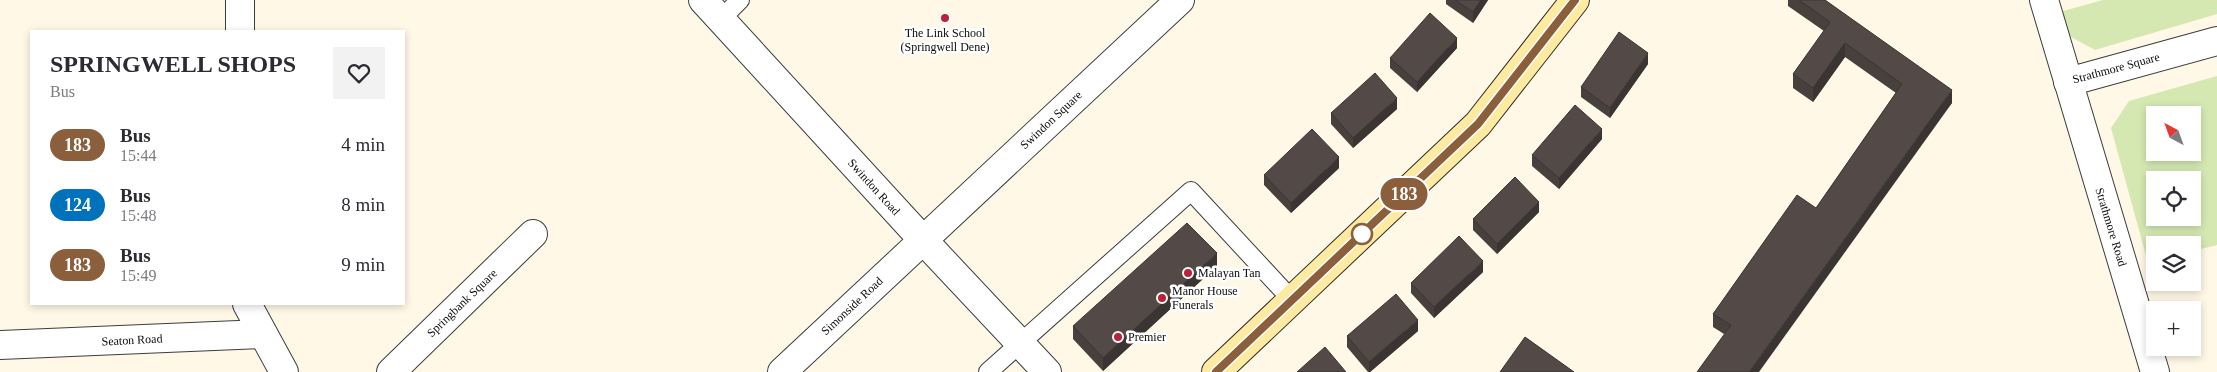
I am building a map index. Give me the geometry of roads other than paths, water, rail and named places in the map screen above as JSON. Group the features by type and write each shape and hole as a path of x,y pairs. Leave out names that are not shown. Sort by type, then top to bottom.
{"street":[{"path":"240,0 240,30"},
{"name":"Swindon Square","path":"923,240 1180,0"},
{"path":"1216,372 1478,124 1575,0"},
{"name":"Strathmore Square","path":"2044,0 2068,82 2217,41"},
{"name":"Swindon Road","path":"712,10 1047,372"},
{"name":"Strathmore Road","path":"2068,82 2154,372"},
{"name":"Springbank Square","path":"391,372 533,234"},
{"name":"Simonside Road","path":"782,372 923,240"},
{"path":"248,305 284,372"},
{"name":"Seaton Road","path":"0,345 263,334"}],"lane":[{"path":"712,10 740,0"},
{"path":"988,372 1191,191 1292,300"}],"place":[{"name":"The Link School (Springwell Dene)","path":"945,18"},
{"name":"Malayan Tan","path":"1188,273"},
{"name":"Manor House Funerals","path":"1162,298"},
{"name":"Premier","path":"1118,337"}]}
